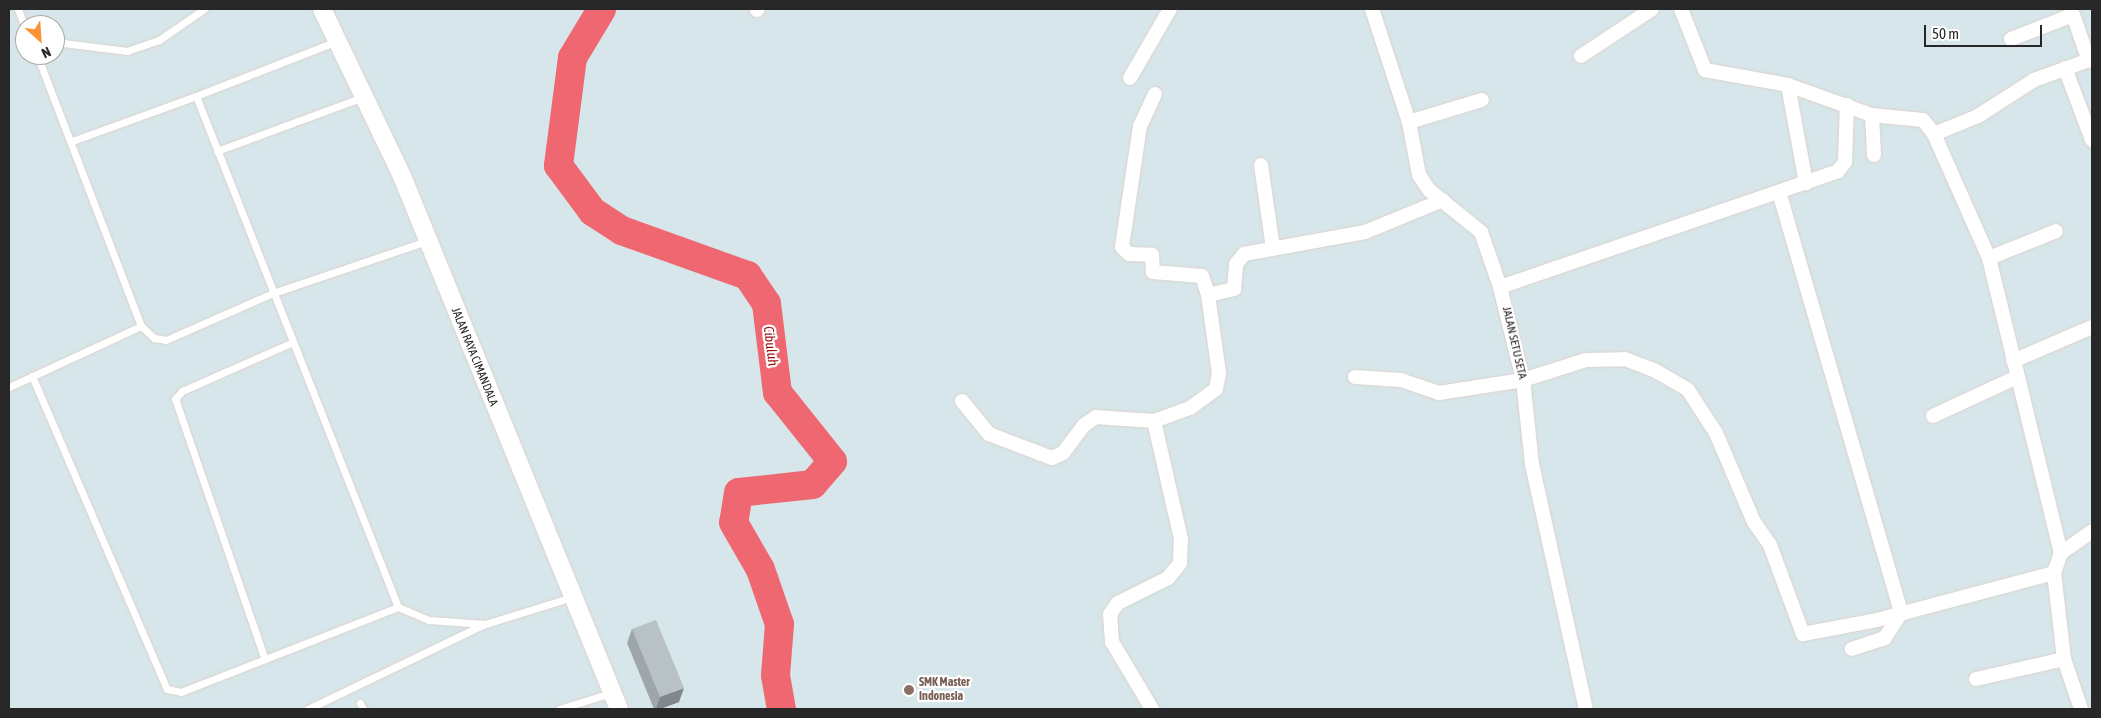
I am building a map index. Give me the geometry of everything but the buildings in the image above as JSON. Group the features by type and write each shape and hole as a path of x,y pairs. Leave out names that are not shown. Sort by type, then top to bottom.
{"street":[{"name":"JALAN RAYA CIMANDALA","path":"322,9 428,240 573,597 614,692 618,709"},
{"path":"1130,78 1170,9"},
{"name":"JALAN SETU SETA","path":"1372,9 1409,122 1419,175 1429,190 1481,232 1500,287 1523,380 1532,464 1586,709"},
{"path":"1581,56 1652,9"},
{"path":"1681,9 1705,70 1791,86 1872,115 1923,120 1934,134 1989,258 2061,553 2054,573 2064,659 2081,709"},
{"path":"1934,134 1978,116 2034,80 2090,60 2072,12 2011,39"},
{"path":"2065,68 2092,140"},
{"path":"1791,86 1809,152"},
{"path":"1791,86 1806,182"},
{"path":"962,401 989,434 1052,458 1063,453 1091,419 1154,421 1190,408 1216,389 1219,373 1208,295 1202,276 1153,272 1152,255 1129,254 1122,247 1140,126 1155,94"},
{"path":"1409,122 1482,100"},
{"path":"1500,287 1779,192 1844,166 1847,106"},
{"path":"1872,115 1874,156"},
{"path":"1261,165 1273,248"},
{"path":"1779,192 1901,613 1885,638 1852,649"},
{"path":"1208,295 1234,289 1236,264 1244,254 1365,232 1443,200"},
{"path":"1989,258 2056,231"},
{"path":"2013,361 2092,327"},
{"path":"1355,377 1401,380 1439,393 1523,380 1586,360 1625,359 1688,390 1716,433 1754,522 1770,545 1803,634 1901,613 2054,573"},
{"path":"1933,416 2017,377"},
{"path":"1152,709 1108,628 1110,614 1118,603 1168,578 1183,553 1154,421"},
{"path":"2061,553 2092,531"},
{"path":"1976,680 2064,659"}],"lane":[{"path":"65,43 127,51 159,40 204,9"},
{"path":"72,141 196,96 337,40"},
{"path":"41,65 72,141 141,326 154,338 166,340 274,293 428,240"},
{"path":"196,96 398,607"},
{"path":"217,151 363,97"},
{"path":"9,387 141,326"},
{"path":"264,657 175,398 182,391 293,342"},
{"path":"32,376 163,685 181,692 264,657 398,607 429,620 485,624"},
{"path":"308,709 485,624 573,597"},
{"path":"559,709 614,692"}],"waterway":[{"name":"Cibuluh","path":"601,9 572,57 558,165 592,211 621,230 747,275 766,303 777,392 832,461 812,484 738,492 733,522 760,569 779,624 775,675 781,709"}],"place":[{"name":"SMK Master Indonesia","path":"909,690"}]}
